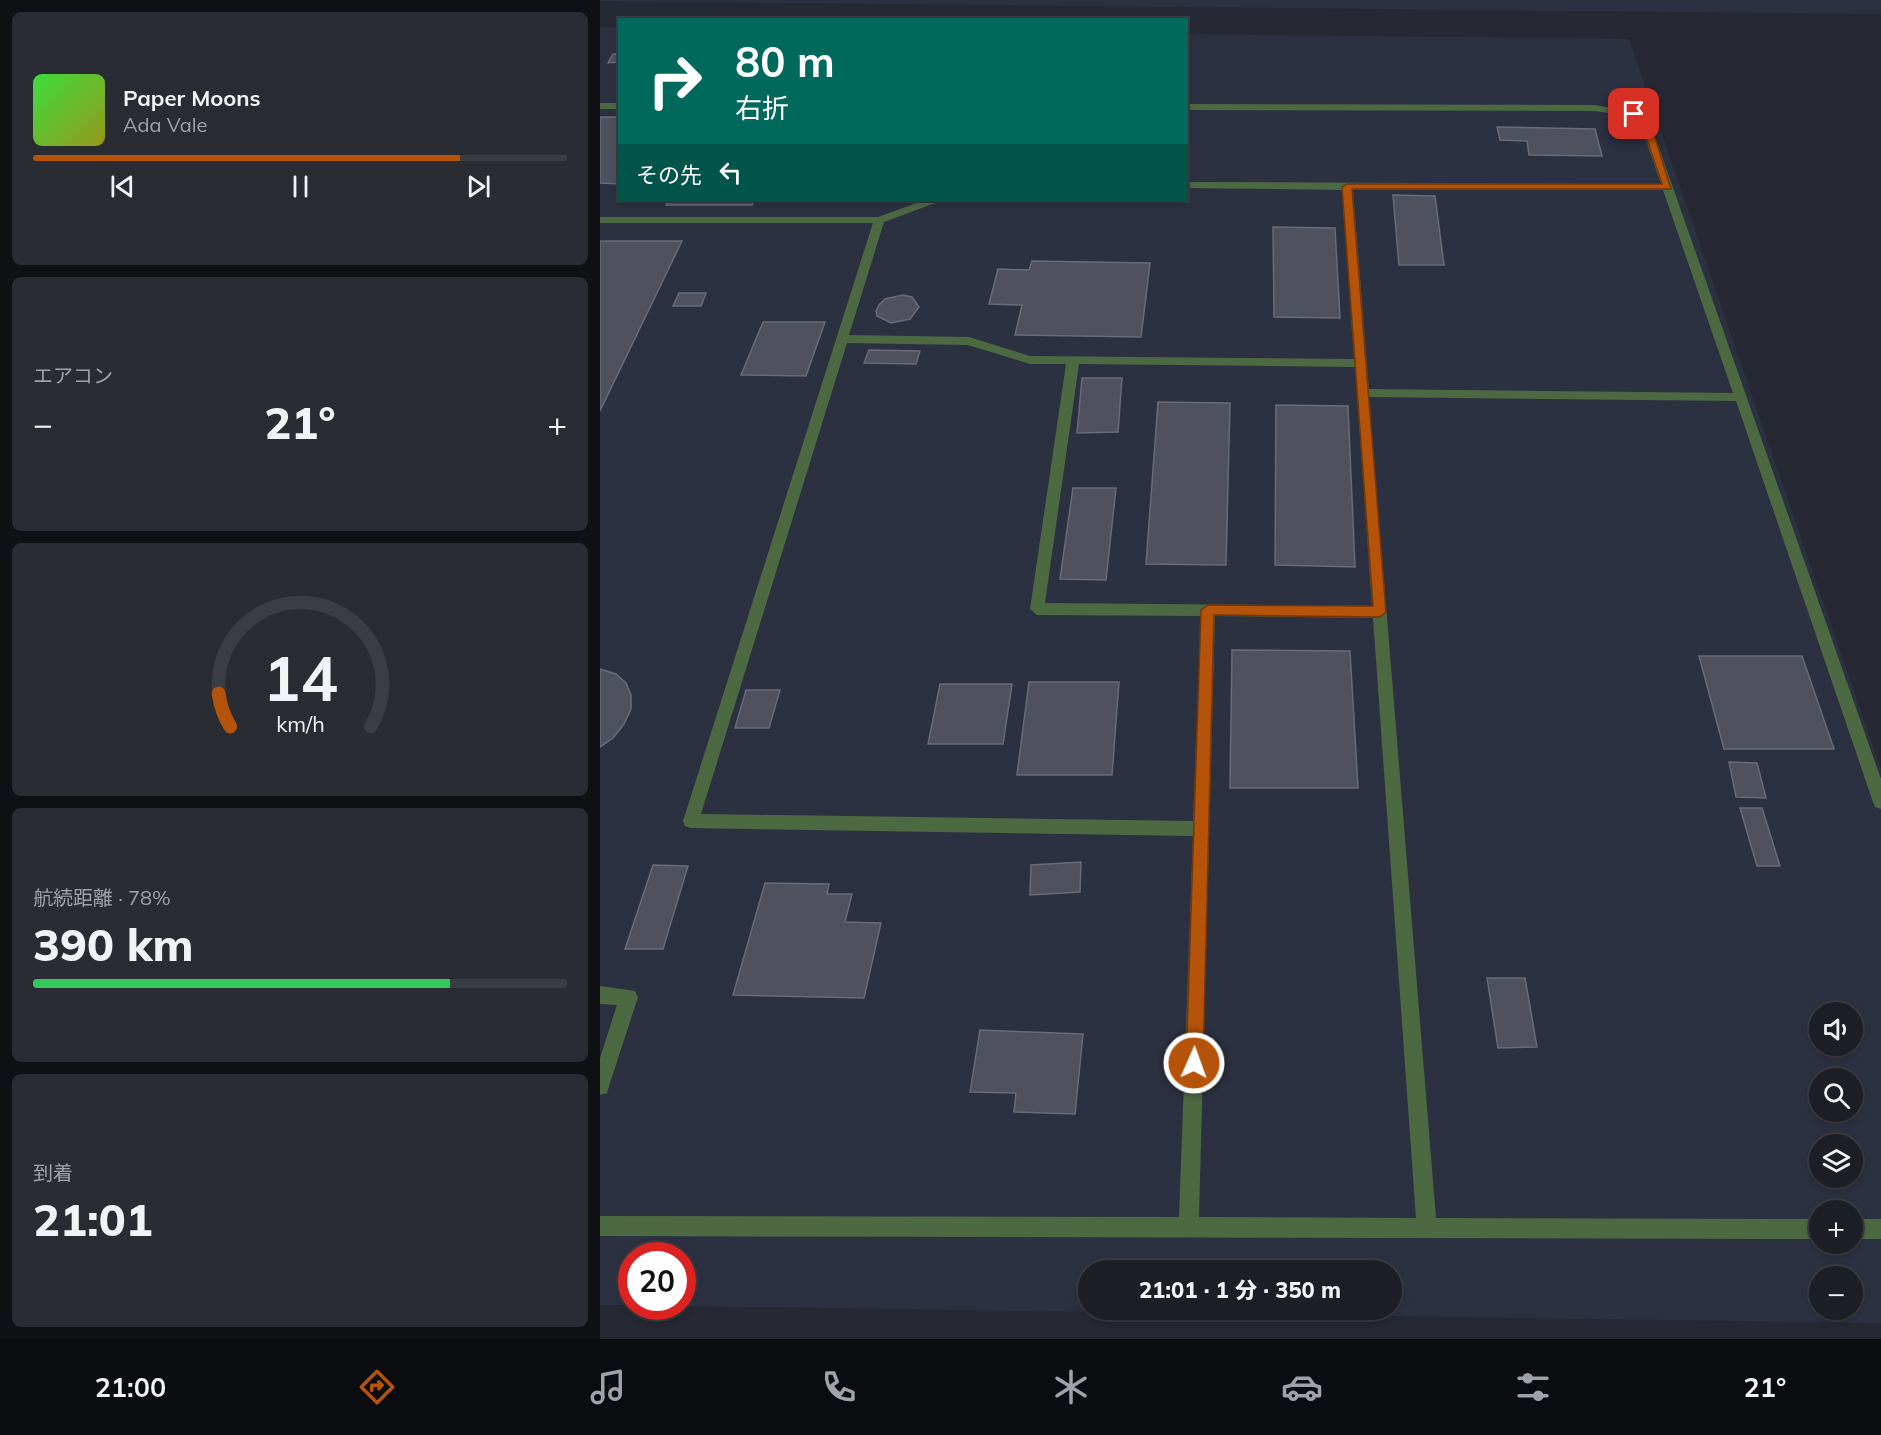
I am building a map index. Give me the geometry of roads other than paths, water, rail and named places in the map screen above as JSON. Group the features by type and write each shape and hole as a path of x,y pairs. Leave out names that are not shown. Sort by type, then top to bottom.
{"lane":[{"path":"600,106 618,106"},
{"path":"1188,107 1594,108 1634,114 1647,128 1881,802"},
{"path":"1188,185 1668,187"},
{"path":"1347,187 1427,1228"},
{"path":"600,220 879,220 931,201"},
{"path":"879,220 691,821 1201,829"},
{"path":"842,339 969,341 1030,360 1360,363"},
{"path":"1073,361 1037,609 1380,612"},
{"path":"1363,393 1741,397"},
{"path":"1189,1228 1208,610"},
{"path":"600,995 629,997 600,1086"},
{"path":"600,1226 1809,1229"},
{"path":"1863,1229 1881,1229"}]}
